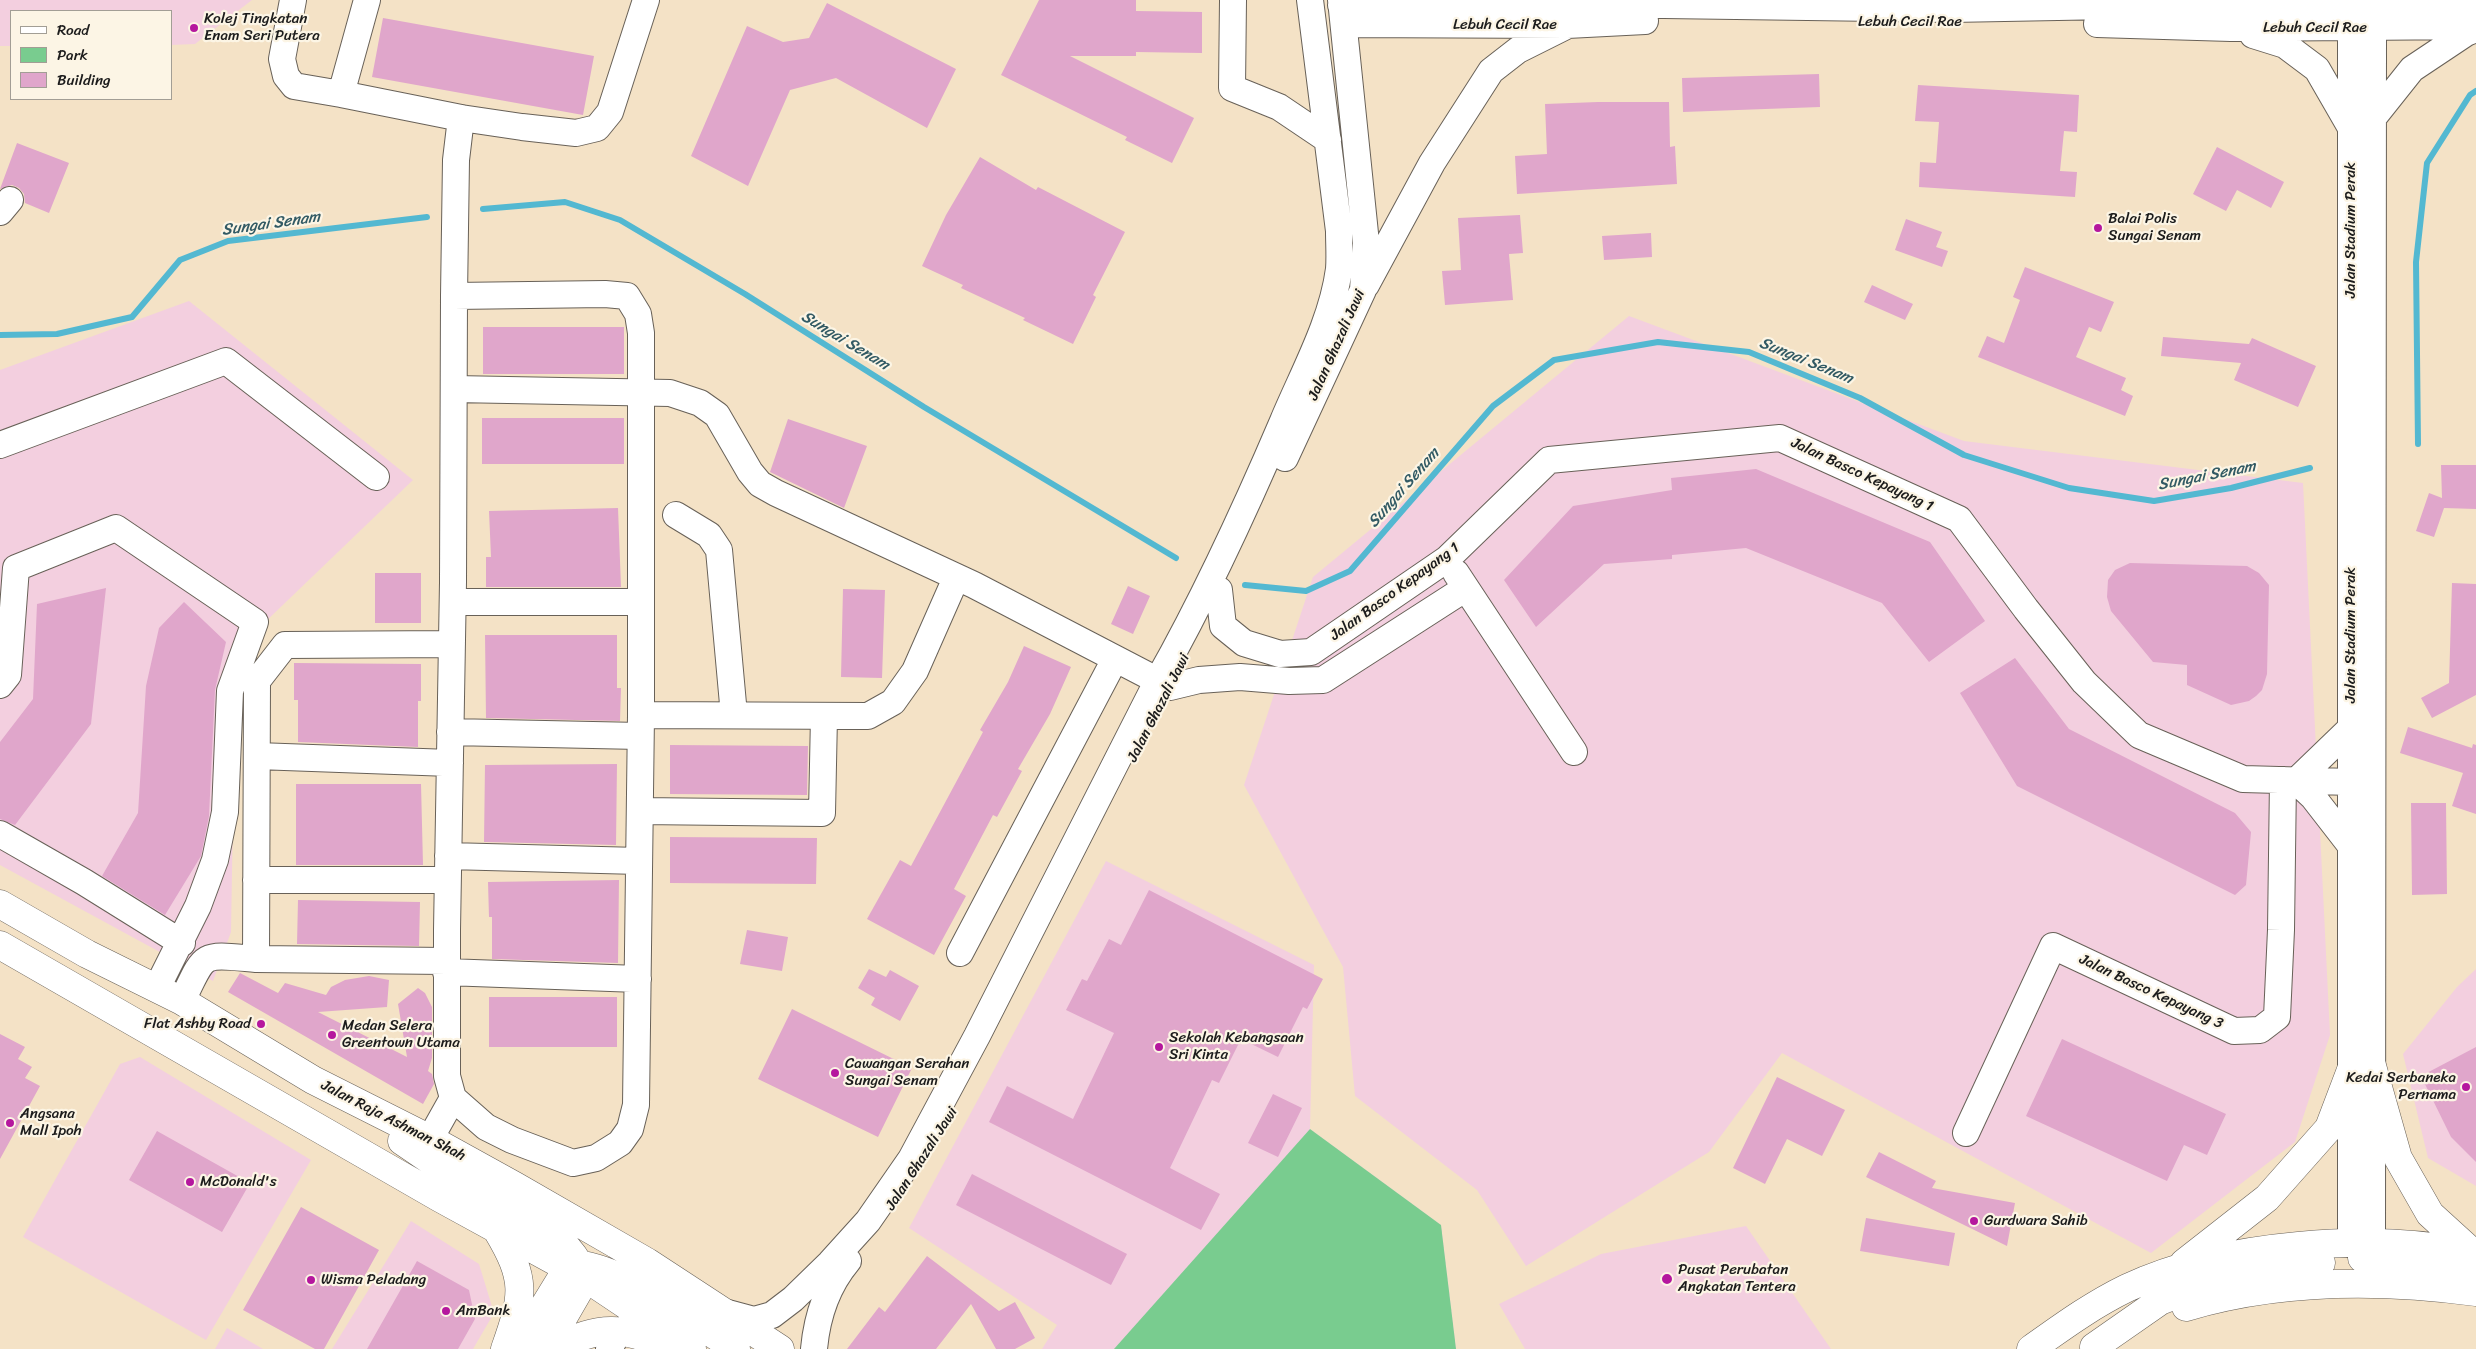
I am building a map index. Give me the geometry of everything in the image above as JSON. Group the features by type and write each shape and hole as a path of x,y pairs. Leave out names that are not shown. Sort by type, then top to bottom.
{"main road":[{"name":"Jalan Raja Ashman Shah","path":"0,904 87,954 182,1001 313,1080 430,1139 639,1258 780,1349"},
{"path":"0,945 497,1230 578,1271 692,1349"},
{"path":"87,954 100,979 92,997"},
{"path":"2362,1068 2398,1158 2430,1214 2475,1261"},
{"path":"2175,1270 2267,1198 2329,1128 2362,1068"},
{"path":"313,1080 449,1173 555,1234 567,1246 578,1271 545,1349"},
{"path":"497,1230 517,1268 520,1289 518,1313 506,1349"},
{"path":"2031,1349 2080,1314 2126,1289 2175,1270 2240,1254 2277,1248 2361,1249 2475,1261"},
{"path":"2093,1348 2160,1301 2234,1274 2361,1249"},
{"path":"518,1349 578,1271 601,1268 633,1284 736,1349"},
{"path":"2093,1348 2187,1306 2268,1288 2376,1283 2476,1292"},
{"path":"554,1349 590,1332 614,1340 640,1335 679,1349"}],"street":[{"path":"293,0 282,59 286,76 294,86 461,118 576,133 598,128 610,112 646,0"},
{"path":"341,94 366,0"},
{"path":"1233,0 1232,88 1279,107 1328,140"},
{"name":"Jalan Ghazali Jawi","path":"814,1349 816,1324 834,1277 866,1242 908,1186 969,1085 1164,683 1183,636 1226,549 1266,460 1328,316 1338,272 1339,231 1310,0"},
{"name":"Lebuh Cecil Rae","path":"1338,9 1446,1 1951,9 2111,6 2236,18 2363,26 2476,28"},
{"path":"1338,9 1330,41 1350,234 1338,272"},
{"name":"Jalan Ghazali Jawi","path":"1164,683 1219,590 1320,388 1364,290 1366,243 1338,9"},
{"name":"Lebuh Cecil Rae","path":"1338,9 1566,25 1629,20 2115,24 2476,9"},
{"path":"2363,26 2379,17 2441,15 2476,9"},
{"path":"2236,18 2285,45 2317,69 2362,123 2412,69 2476,28"},
{"path":"1364,290 1432,163 1491,71 1518,50 1566,25"},
{"name":"Jalan Stadium Perak","path":"2361,1249 2362,1068 2372,828 2362,725 2363,26"},
{"path":"454,296 604,294 627,296 638,314 641,333 641,726 636,1105 630,1129 620,1143 596,1158 573,1163 512,1140 486,1127 453,1098 447,1076 446,967 453,602 454,296 456,160 461,118"},
{"path":"0,445 226,362 376,477"},
{"path":"454,389 670,393 700,403 717,415 750,472 760,484 956,578 1164,683 910,1159 868,1221 830,1263 793,1299 772,1315 754,1320 728,1314"},
{"name":"Jalan Basco Kepayang 1","path":"1219,590 1223,626 1244,643 1280,654 1311,652 1446,558 1550,460 1780,438 1959,519 2026,610 2084,682 2139,735 2244,779 2351,782"},
{"path":"676,515 709,535 719,550 734,714"},
{"path":"3,676 16,568 116,528 254,622 230,691 225,812 215,860 182,943 157,988"},
{"path":"1446,558 1574,752"},
{"path":"450,732 641,726 734,714 868,716 893,702 915,671 956,578"},
{"name":"Jalan Basco Kepayang 1","path":"1164,683 1240,677 1289,681 1323,680 1466,588"},
{"path":"453,602 640,602"},
{"path":"256,959 257,681 285,645 452,644"},
{"path":"960,953 1115,659"},
{"path":"640,812 822,813 824,716"},
{"path":"2351,846 2322,808 2290,780 2362,725"},
{"path":"2362,725 2361,766 2351,782 2360,794 2372,828"},
{"path":"257,756 450,763"},
{"name":"Jalan Basco Kepayang 3","path":"1966,1133 2053,946 2234,1031 2260,1030 2277,1017 2290,780"},
{"name":"Jalan Stadium Perak","path":"2351,782 2351,846 2362,1068"},
{"path":"0,834 182,943"},
{"path":"256,880 448,868 639,861"},
{"path":"182,1001 202,962 210,956 446,967 638,979"},
{"path":"430,1139 453,1098"}],"shaded area":[{"name":"Kolej Tingkatan Enam Seri Putera","path":"0,0 252,0 195,44 172,45 172,10 10,10 10,46 0,46"},
{"path":"189,301 413,480 262,625 235,695 231,932 213,981 0,865 0,370"},
{"path":"1629,316 1964,441 2303,483 2330,1035 2295,1142 2151,1253 1782,1053 1709,1152 1526,1266 1477,1190 1355,1096 1343,967 1244,785 1313,577"},
{"name":"Sekolah Kebangsaan Sri Kinta","path":"1106,861 1314,965 1310,1129 1441,1225 1456,1349 1042,1349 1057,1325 909,1228"},
{"path":"2476,969 2476,1186 2428,1158 2403,1054 2457,987"},
{"path":"140,1057 311,1160 206,1340 23,1237 120,1064"},
{"path":"411,1221 479,1264 494,1313 473,1349 332,1349"},
{"name":"Pusat Perubatan Angkatan Tentera","path":"1746,1226 1831,1349 1525,1349 1499,1304 1601,1254"},
{"path":"227,1328 263,1349 215,1349"}],"green space":[{"path":"1310,1129 1441,1225 1456,1349 1114,1349"}],"building":[{"path":"1039,0 1136,0 1136,11 1202,12 1202,53 1136,52 1136,56 1070,56 1194,118 1172,163 1125,140 1127,137 1001,75"},
{"path":"827,3 956,69 927,128 836,78 790,90 748,186 691,156 747,26 783,42 809,38"},
{"path":"383,18 594,56 583,115 372,77"},
{"path":"1819,74 1820,107 1683,112 1682,78"},
{"path":"1918,85 2079,95 2077,132 2064,131 2060,171 2077,172 2075,197 1919,187 1920,162 1936,163 1939,122 1915,121"},
{"path":"1669,102 1670,147 1675,146 1677,184 1517,194 1515,156 1547,154 1545,104"},
{"path":"17,143 69,163 49,213 25,203 24,194 19,188 12,185 0,189"},
{"path":"2217,147 2284,182 2271,208 2237,190 2226,211 2193,194"},
{"path":"980,157 1036,190 1038,187 1125,232 1093,295 1096,297 1073,344 1023,320 1025,318 961,288 963,285 922,266 946,215"},
{"path":"1520,215 1523,253 1509,254 1513,300 1445,305 1442,271 1461,270 1458,218"},
{"path":"1906,219 1942,232 1936,247 1948,251 1942,267 1895,250"},
{"path":"1651,233 1652,257 1604,260 1602,236"},
{"path":"2025,267 2114,302 2101,332 2089,327 2076,357 2126,378 2121,390 2133,396 2125,416 1978,357 1987,336 2004,343 2020,300 2013,297"},
{"path":"1872,285 1913,304 1905,320 1864,302"},
{"path":"483,327 624,327 624,374 483,374"},
{"path":"2163,337 2249,344 2252,338 2316,366 2298,407 2234,380 2241,363 2161,356"},
{"path":"482,418 624,418 624,464 482,464"},
{"path":"788,419 867,446 844,508 770,472"},
{"path":"2441,465 2476,465 2476,509 2444,508 2434,537 2416,531 2429,493 2442,498"},
{"path":"1756,469 1930,542 1985,621 1929,662 1882,603 1746,548 1672,555 1672,559 1604,564 1536,627 1504,580 1573,506 1672,490 1671,478"},
{"path":"618,508 621,587 486,587 486,557 491,557 489,511"},
{"path":"2130,563 2247,566 2259,573 2269,585 2267,674 2262,690 2256,696 2249,701 2231,705 2187,685 2187,665 2153,662 2111,611 2107,597 2108,580 2115,570"},
{"path":"375,573 421,573 421,623 375,623"},
{"path":"2452,583 2476,584 2476,695 2432,718 2421,698 2449,683"},
{"path":"1128,586 1150,596 1133,634 1111,624"},
{"path":"106,588 91,724 15,825 0,819 0,742 33,699 37,604"},
{"path":"843,589 885,590 882,678 841,677"},
{"path":"184,602 226,642 215,690 209,816 201,856 165,915 102,876 138,813 146,686 159,628"},
{"path":"485,635 617,635 617,688 621,688 620,721 486,718"},
{"path":"1024,646 1071,667 1050,714 1018,769 1022,771 997,817 993,815 954,889 966,896 934,955 867,919 900,860 911,866 983,732 980,730 1008,682"},
{"path":"2015,658 2069,729 2235,813 2251,832 2246,885 2235,895 2017,786 1960,693"},
{"path":"294,663 421,664 421,701 418,701 418,747 298,742 298,700 294,700"},
{"path":"2408,727 2472,748 2473,744 2476,745 2476,814 2452,806 2463,773 2400,753"},
{"path":"670,745 808,746 807,795 670,794"},
{"path":"617,764 616,845 484,842 485,765"},
{"path":"296,784 421,784 423,865 296,865"},
{"path":"2411,803 2446,803 2447,894 2412,895"},
{"path":"670,837 817,838 816,884 670,883"},
{"path":"619,880 618,963 492,959 492,917 489,917 488,882"},
{"path":"1149,890 1323,979 1307,1009 1303,1007 1278,1057 1241,1039 1219,1083 1212,1080 1170,1168 1220,1194 1201,1230 989,1122 1007,1086 1073,1119 1114,1033 1066,1010 1082,979 1087,981 1109,939 1121,945"},
{"path":"298,900 420,902 419,946 297,944"},
{"path":"747,930 788,937 782,971 740,964"},
{"path":"869,969 886,977 890,970 919,986 900,1021 871,1005 875,998 858,988"},
{"name":"Medan Selera Greentown Utama","path":"240,973 278,993 285,983 326,995 331,987 345,980 369,976 389,980 387,1007 318,1012 407,1057 398,1004 418,988 425,993 432,1007 432,1058 428,1071 432,1074 434,1084 423,1104 228,992"},
{"path":"489,997 617,997 617,1047 489,1047"},
{"name":"Cawangan Serahan Sungai Senam","path":"792,1009 912,1068 878,1137 758,1079"},
{"name":"Angsana Mall Ipoh","path":"0,1034 25,1047 18,1059 32,1067 25,1078 40,1086 0,1159"},
{"path":"2062,1039 2226,1114 2207,1155 2184,1145 2167,1181 2026,1116"},
{"path":"2476,1047 2476,1162 2451,1137 2421,1076"},
{"path":"1777,1077 1845,1110 1822,1156 1787,1139 1765,1184 1733,1168"},
{"path":"1273,1094 1302,1108 1278,1157 1248,1143"},
{"name":"McDonald's","path":"157,1131 250,1183 222,1232 129,1180"},
{"path":"1879,1152 1936,1181 1932,1188 2015,1203 2007,1246 1866,1177"},
{"path":"972,1174 1127,1254 1111,1285 956,1205"},
{"name":"Wisma Peladang","path":"301,1207 379,1250 324,1349 315,1349 243,1310"},
{"path":"1866,1218 1955,1233 1949,1266 1860,1251"},
{"path":"927,1256 999,1311 1015,1302 1035,1338 1015,1349 996,1349 971,1304 936,1349 847,1349 879,1307 885,1312"},
{"path":"417,1261 469,1290 475,1319 458,1349 367,1349"}],"waterway":[{"path":"2418,444 2416,262 2427,163 2470,95 2476,91"},
{"name":"Sungai Senam","path":"483,209 565,202 620,220 745,294 924,407 1176,558"},
{"name":"Sungai Senam","path":"0,335 57,334 132,317 180,260 228,241 427,217"},
{"name":"Sungai Senam","path":"1245,585 1306,591 1350,571 1493,406 1554,360 1658,342 1749,352 1860,398 1964,455 2069,488 2154,501 2231,488 2310,468"}],"place":[{"name":"Kolej Tingkatan Enam Seri Putera","path":"194,28"},
{"name":"Balai Polis Sungai Senam","path":"2098,228"},
{"name":"Flat Ashby Road","path":"261,1024"},
{"name":"Medan Selera Greentown Utama","path":"332,1035"},
{"name":"Sekolah Kebangsaan Sri Kinta","path":"1159,1047"},
{"name":"Cawangan Serahan Sungai Senam","path":"835,1073"},
{"name":"Kedai Serbaneka Pernama","path":"2466,1087"},
{"name":"Angsana Mall Ipoh","path":"10,1123"},
{"name":"McDonald's","path":"190,1182"},
{"name":"Gurdwara Sahib","path":"1974,1221"},
{"name":"Pusat Perubatan Angkatan Tentera","path":"1667,1279"},
{"name":"Wisma Peladang","path":"311,1280"},
{"name":"AmBank","path":"446,1311"}]}
